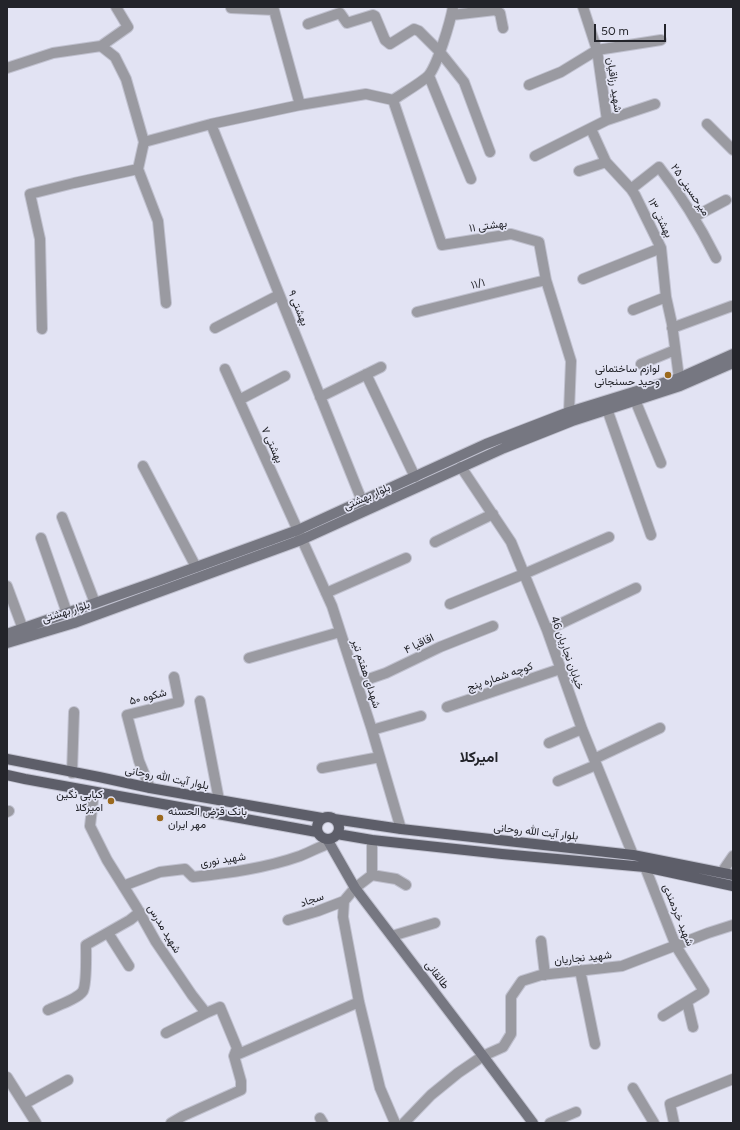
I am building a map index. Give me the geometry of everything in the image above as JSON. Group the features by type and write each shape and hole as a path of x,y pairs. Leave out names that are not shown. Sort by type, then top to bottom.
{"main road":[{"name":"بلوار بهشتی","path":"7,634 95,603 159,586 300,535 459,463 486,444 569,412 679,378 733,354"},
{"name":"بلوار بهشتی","path":"7,642 74,623 159,586 196,568 300,535 362,502 415,477 504,448 607,409 680,386 733,363"},
{"name":"بلوار آیت الله روحانی","path":"7,759 150,788 322,818"},
{"path":"7,775 317,832"},
{"path":"331,817 338,826 337,834 328,841 319,836 317,832 317,824 322,818 331,817"},
{"name":"بلوار آیت الله روحانی","path":"334,819 401,829 633,855 733,875"},
{"path":"337,834 372,840 645,867 733,886"},
{"name":"طالقانی","path":"328,841 355,888 533,1123"}],"street":[{"path":"7,68 53,53 101,46 128,27 116,7"},
{"path":"231,7 274,9 300,105"},
{"name":"شهید رزاقیان","path":"583,7 597,50 607,120"},
{"path":"144,142 211,124 300,105 366,94 393,100 428,76 440,52 452,11 495,10 500,13 503,28"},
{"path":"308,24 340,13 347,23 374,15 385,40 390,44 414,29 419,31 440,52 464,82 490,152"},
{"path":"529,85 561,72 597,50 661,40"},
{"path":"101,46 115,56 126,79 144,142 138,169 158,221 166,303"},
{"path":"428,76 471,179"},
{"name":"بهشتی ۱۱","path":"393,100 442,245 511,234 539,242 546,280 571,361 569,412"},
{"path":"535,156 607,120 655,104"},
{"name":"بهشتی ۹","path":"211,124 362,502"},
{"path":"707,124 733,150"},
{"name":"بهشتی ۱۳","path":"590,129 606,162 631,189 661,248 666,297 679,378"},
{"path":"579,171 606,162"},
{"name":"میرحسینی ۲۵","path":"631,189 659,167 671,182 694,217 716,258"},
{"path":"42,329 40,239 30,194 138,169"},
{"path":"694,217 726,200"},
{"path":"583,279 661,248"},
{"name":"۱۱/۱","path":"417,312 546,280"},
{"path":"215,328 279,295"},
{"path":"633,310 666,297"},
{"path":"672,328 732,306"},
{"path":"641,364 675,350"},
{"path":"320,397 381,367"},
{"name":"بهشتی ۷","path":"225,369 300,535"},
{"path":"366,374 415,477"},
{"path":"239,400 285,376"},
{"path":"635,400 661,463"},
{"path":"607,409 651,535"},
{"name":"خیابان نجاریان 46","path":"459,463 511,542 547,630 582,729 633,855"},
{"path":"143,466 196,568"},
{"path":"435,542 492,514"},
{"path":"62,517 95,603"},
{"name":"شهدای هفتم تیر","path":"300,535 332,606 372,730 401,829"},
{"path":"450,604 609,537"},
{"path":"41,538 67,613"},
{"path":"326,593 406,558"},
{"path":"7,586 23,629"},
{"path":"547,630 636,588"},
{"name":"اقاقیا ۴","path":"357,684 386,674 440,647 492,626"},
{"path":"249,658 340,632"},
{"name":"کوچه شماره پنج","path":"447,707 560,669"},
{"name":"شکوه ۵۰","path":"150,788 139,761 127,715 179,702 174,677"},
{"path":"200,701 219,800"},
{"path":"72,773 74,712"},
{"path":"372,730 421,716"},
{"path":"558,781 660,728"},
{"path":"549,743 582,729"},
{"path":"322,768 380,757"},
{"name":"شهید مدرس","path":"94,792 90,826 106,860 140,912 156,942 206,1013"},
{"path":"372,840 372,875"},
{"name":"شهید نوری","path":"123,886 160,872 185,869 193,877 268,865 300,856 328,841"},
{"path":"722,872 733,856"},
{"name":"شهید خردمندی","path":"645,867 676,946 704,991 663,1016"},
{"path":"395,1123 380,1088 358,1002 343,917 344,901 355,888 372,875 396,879 406,884"},
{"name":"سجاد","path":"288,920 344,901"},
{"path":"48,1010 77,997 83,991 86,968 86,944 130,920 140,912"},
{"path":"392,936 434,923"},
{"name":"شهید نجاریان","path":"405,1123 431,1095 458,1073 483,1056 503,1047 511,1034 511,997 522,981 545,975 622,966 733,925"},
{"path":"108,933 129,966"},
{"path":"541,941 545,975"},
{"path":"580,970 595,1044"},
{"path":"234,1056 358,1002"},
{"path":"687,1002 693,1027"},
{"path":"166,1033 220,1007 237,1048 234,1056 241,1081 241,1090 183,1116 171,1123"},
{"path":"7,1077 36,1123"},
{"path":"674,1123 670,1104 733,1079"},
{"path":"24,1104 68,1080"},
{"path":"634,1088 654,1123"},
{"path":"550,1123 576,1112"}],"place":[{"name":"لوازم ساختمانی وحید حسنجانی","path":"668,375"},
{"name":"کبابی نگین امیرکلا","path":"111,801"},
{"name":"بانک قرض الحسنه مهر ایران","path":"160,818"}],"district":[{"name":"امیرکلا","path":"479,758"}]}
